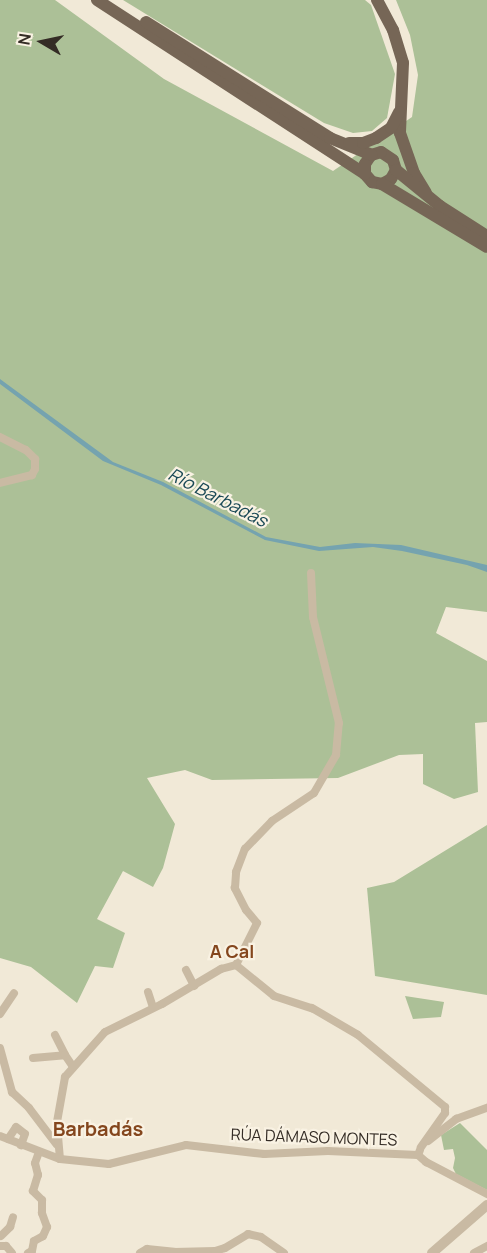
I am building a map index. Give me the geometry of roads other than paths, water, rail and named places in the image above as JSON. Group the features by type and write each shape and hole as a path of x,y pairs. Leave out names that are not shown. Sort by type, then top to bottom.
{"main road":[{"path":"98,0 365,174 372,182 382,184 487,247"},
{"path":"104,0 131,13 330,138 375,154 390,156 395,167 426,193 487,236"},
{"path":"377,0 393,30 403,63 402,105 396,130 395,167 392,179 382,184"},
{"path":"365,174 365,164 396,130"},
{"path":"345,144 363,143 396,130"},
{"path":"396,130 410,164 426,193"}],"street":[{"path":"0,437 26,450 35,459 35,469 32,476 0,483"},
{"path":"60,1159 57,1145 61,1085 73,1067 105,1032 194,986 221,969 236,965 257,923 246,910 235,888 236,872 245,849 272,821 314,794 336,755 339,723 313,617 311,573"},
{"path":"236,965 274,996 312,1008 358,1035 445,1107 445,1113 419,1151"},
{"path":"186,969 194,986"},
{"path":"148,992 153,1008"},
{"path":"0,1014 14,993"},
{"path":"55,1035 73,1067"},
{"path":"0,1048 12,1092 29,1108 57,1145"},
{"path":"33,1058 65,1055"},
{"path":"419,1151 445,1126 487,1108"},
{"path":"4,1138 16,1127 25,1134 21,1145"},
{"name":"RÚA DÁMASO MONTES","path":"4,1138 60,1159 118,1163 186,1145 264,1154 419,1151"},
{"path":"419,1151 426,1162 487,1194"},
{"path":"28,1253 33,1249 34,1241 43,1236 47,1227 42,1213 42,1200 33,1191 38,1175 34,1163 39,1152"},
{"path":"432,1253 487,1206"},
{"path":"6,1248 0,1235 10,1227 13,1217"},
{"path":"140,1253 147,1249 174,1252 215,1251 225,1248 248,1234 258,1235 284,1253"},
{"path":"474,1253 487,1246"}],"water":[{"path":"0,379 113,462 163,482 266,537 320,547 355,543 401,545 487,565 487,572 467,565 402,551 373,547 319,551 265,540 161,485 103,461 0,384"}],"district":[{"name":"A Cal","path":"232,951"},
{"name":"Barbadás","path":"98,1128"}],"water label":[{"name":"Río Barbadás","path":"218,497"}]}
